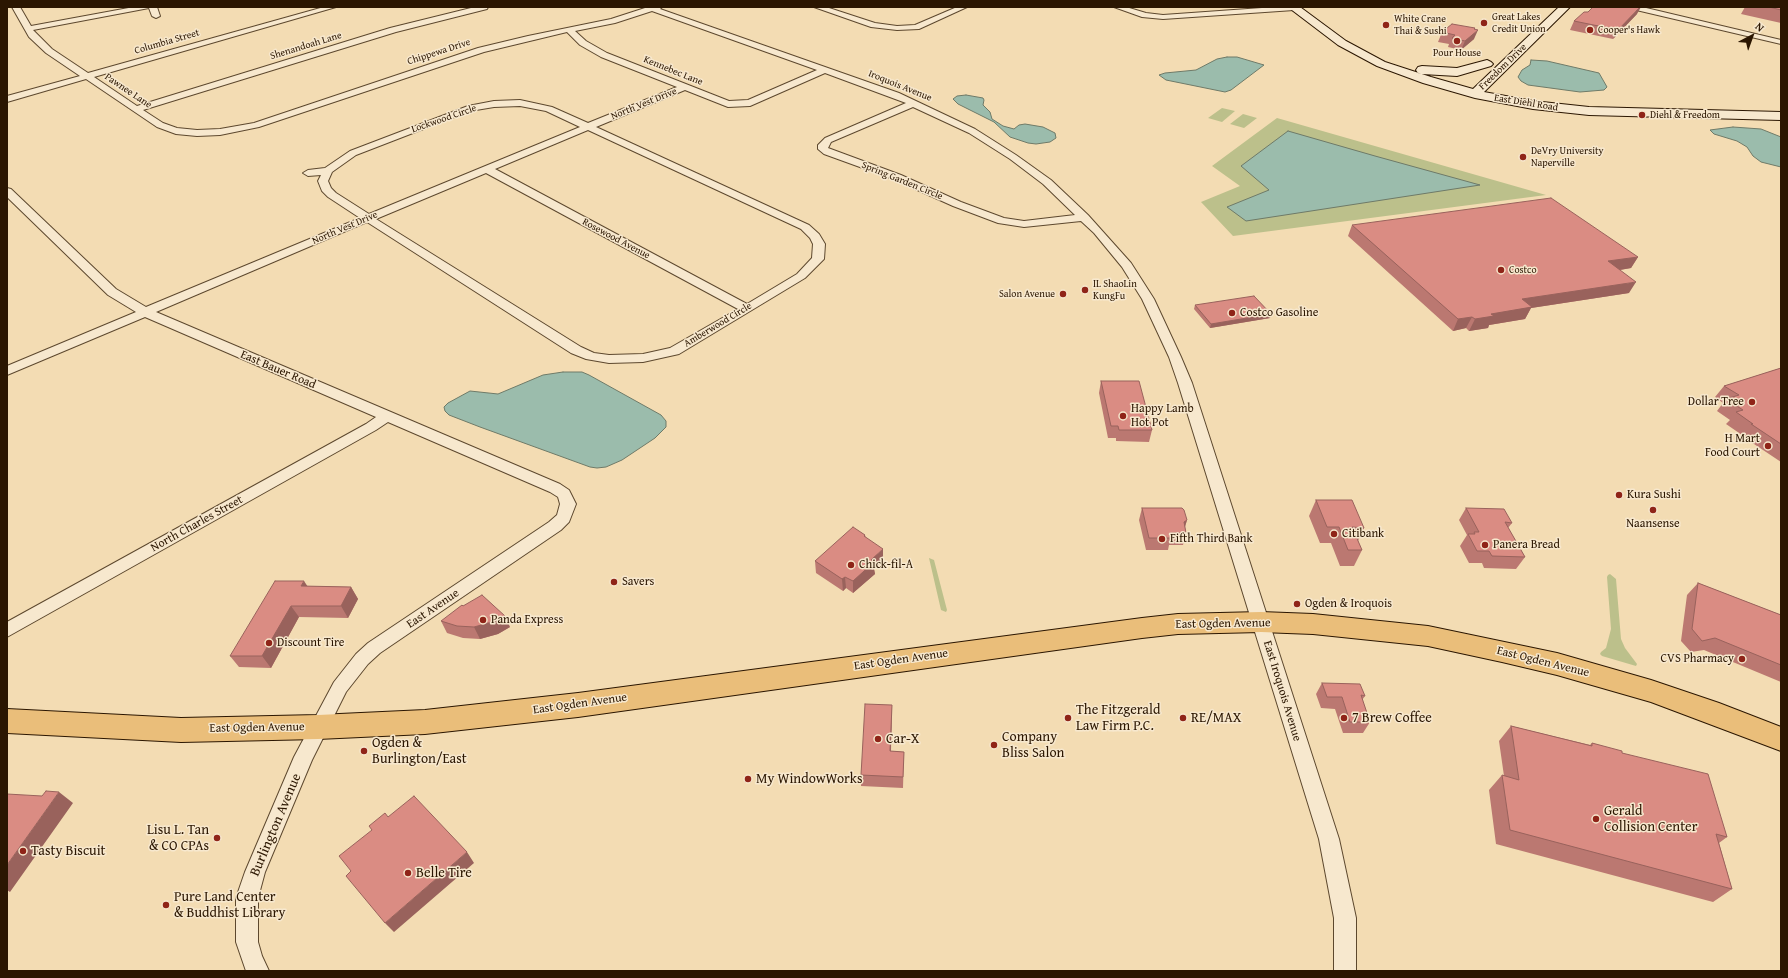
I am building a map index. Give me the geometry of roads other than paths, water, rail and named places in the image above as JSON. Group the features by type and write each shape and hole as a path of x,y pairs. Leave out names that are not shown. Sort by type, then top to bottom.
{"main road":[{"name":"East Ogden Avenue","path":"7,721 181,730 382,725 492,715 1142,628 1184,624 1260,622 1313,624 1384,630 1428,636 1502,651 1557,664 1651,691 1709,711 1781,739"}],"street":[{"name":"Pawnee Lane","path":"16,7 28,29 41,45 160,125 176,131 197,133 231,130"},
{"path":"28,29 146,7"},
{"path":"153,7 156,16"},
{"name":"Columbia Street","path":"7,99 332,7"},
{"name":"Shenandoah Lane","path":"136,109 393,30 484,7"},
{"path":"818,7 874,25 897,28 916,27 963,7"},
{"path":"1118,7 1163,17 1294,8"},
{"name":"East Diehl Road","path":"1307,7 1355,42 1380,56 1462,87"},
{"name":"Freedom Drive","path":"1478,91 1565,7"},
{"path":"1632,7 1781,42"},
{"name":"Chippewa Drive","path":"231,130 256,125 481,50 612,21 653,8"},
{"name":"Iroquois Avenue","path":"653,8 914,103 972,131 1013,157 1047,182 1084,216 1110,244"},
{"name":"East Diehl Road","path":"1294,8 1342,43 1364,55 1412,75 1533,105 1590,111 1781,116"},
{"name":"Kennebec Lane","path":"569,30 584,43 604,55 723,103 737,105 750,103 824,70"},
{"name":"Freedom Drive","path":"1462,87 1496,55"},
{"path":"1412,69 1450,72 1464,71 1487,64"},
{"path":"1503,68 1500,78 1507,87 1540,99"},
{"name":"North Vest Drive","path":"7,371 368,218 684,88"},
{"name":"East Diehl Road","path":"1478,91 1604,105 1781,110"},
{"name":"Spring Garden Circle","path":"914,103 828,140 823,145 823,149 827,152 897,177 962,207 1002,221 1024,224 1039,224 1084,216"},
{"name":"Lockwood Circle","path":"328,171 344,157 364,148 462,111 481,106 502,104 536,105 549,109 588,127"},
{"name":"Amberwood Circle","path":"368,218 576,350 590,356 624,360 663,354 695,340 801,276 812,267 818,259 820,252 819,244 814,236 805,227 588,127"},
{"name":"Rosewood Avenue","path":"487,169 746,308"},
{"path":"308,173 328,171"},
{"path":"328,171 323,181 326,189 332,195 368,218"},
{"name":"East Bauer Road","path":"7,191 112,292 145,312 555,488 564,494 568,504 567,510"},
{"path":"7,208 20,203"},
{"name":"East Iroquois Avenue","path":"1110,244 1127,265 1148,299 1175,357 1185,383 1328,839 1338,878 1345,918 1345,971"},
{"name":"North Charles Street","path":"7,630 366,430 386,416"},
{"name":"East Avenue","path":"318,727 340,687 366,656 390,637 555,526 564,518 567,510"},
{"name":"Burlington Avenue","path":"258,971 252,960 247,942 247,898 255,872 318,727"}],"place":[{"name":"Great Lakes Credit Union","path":"1484,23"},
{"name":"White Crane Thai & Sushi","path":"1386,25"},
{"name":"Cooper's Hawk","path":"1590,30"},
{"name":"Pour House","path":"1457,41"},
{"name":"Diehl & Freedom","path":"1642,115"},
{"name":"DeVry University Naperville","path":"1523,157"},
{"name":"Costco","path":"1501,270"},
{"name":"IL ShaoLin KungFu","path":"1085,290"},
{"name":"Salon Avenue","path":"1063,294"},
{"name":"Costco Gasoline","path":"1232,313"},
{"name":"Dollar Tree","path":"1752,402"},
{"name":"Happy Lamb Hot Pot","path":"1123,416"},
{"name":"H Mart Food Court","path":"1768,446"},
{"name":"Kura Sushi","path":"1619,495"},
{"name":"Naansense","path":"1653,510"},
{"name":"Citibank","path":"1334,534"},
{"name":"Fifth Third Bank","path":"1162,539"},
{"name":"Panera Bread","path":"1485,545"},
{"name":"Chick-fil-A","path":"851,565"},
{"name":"Savers","path":"614,582"},
{"name":"Ogden & Iroquois","path":"1297,604"},
{"name":"Panda Express","path":"483,620"},
{"name":"Discount Tire","path":"269,643"},
{"name":"CVS Pharmacy","path":"1742,659"},
{"name":"The Fitzgerald Law Firm P.C.","path":"1068,718"},
{"name":"RE/MAX","path":"1183,718"},
{"name":"7 Brew Coffee","path":"1344,718"},
{"name":"Car-X","path":"878,739"},
{"name":"Company Bliss Salon","path":"994,745"},
{"name":"Ogden & Burlington/East","path":"364,751"},
{"name":"My WindowWorks","path":"748,779"},
{"name":"Gerald Collision Center","path":"1596,819"},
{"name":"Lisu L. Tan & CO CPAs","path":"217,838"},
{"name":"Tasty Biscuit","path":"23,851"},
{"name":"Belle Tire","path":"408,873"},
{"name":"Pure Land Center & Buddhist Library","path":"166,905"}]}
